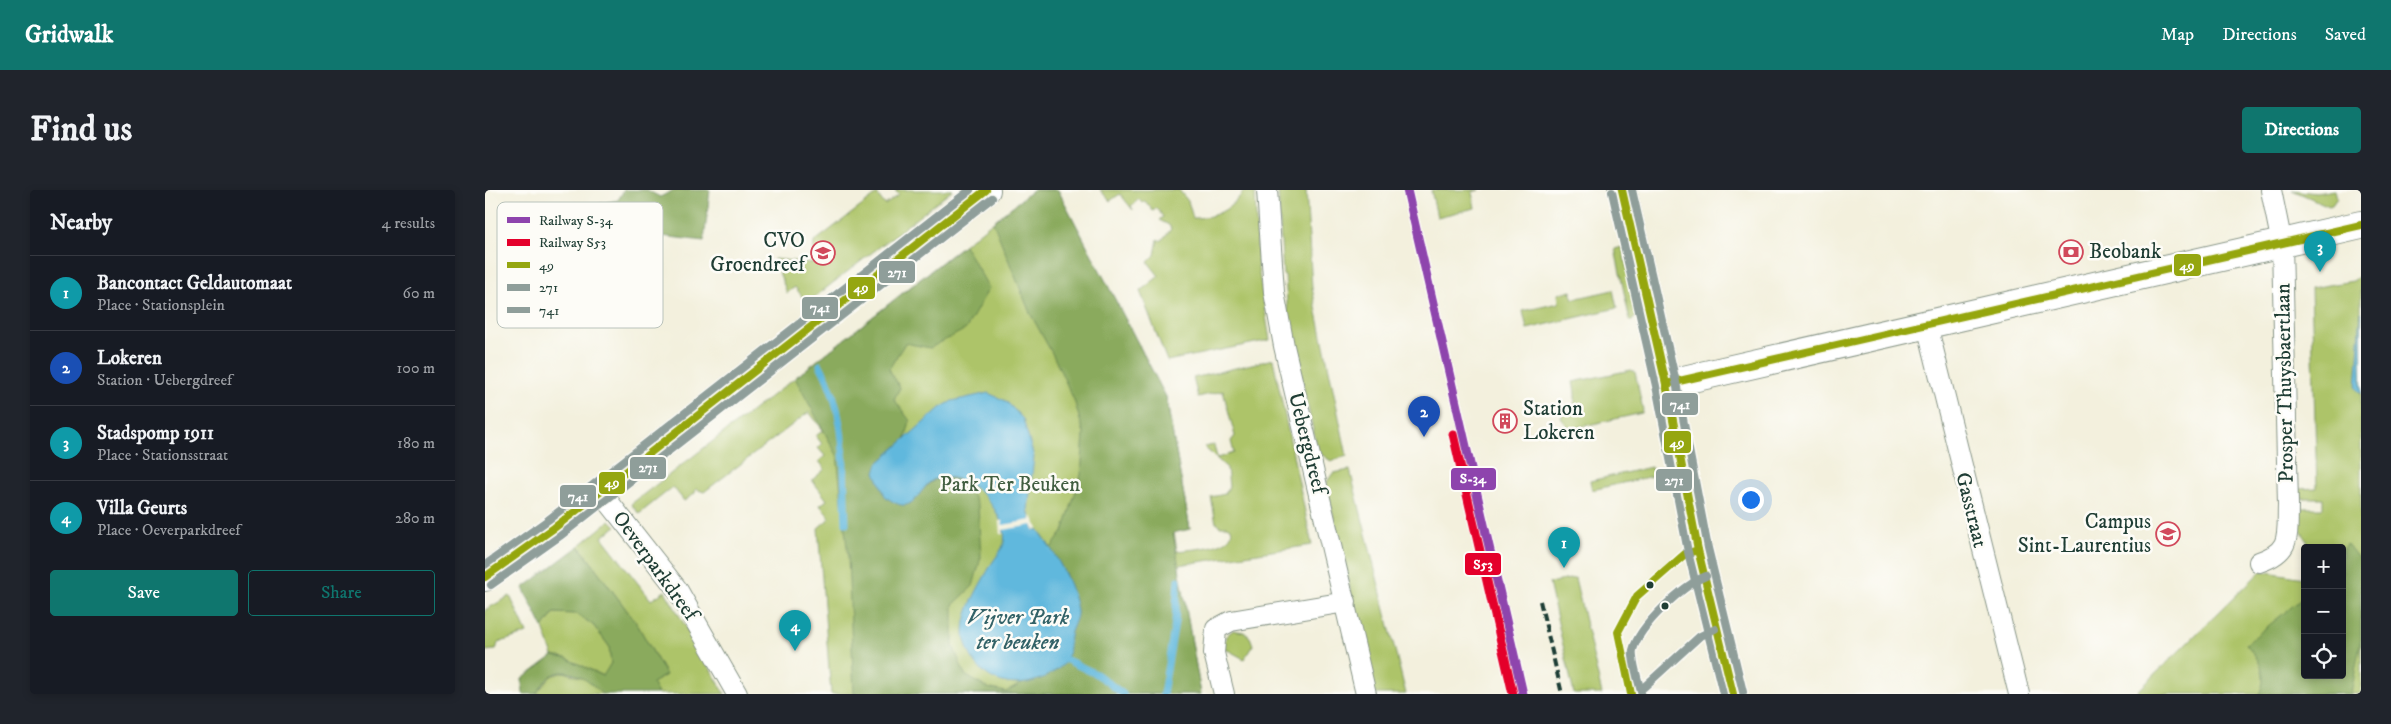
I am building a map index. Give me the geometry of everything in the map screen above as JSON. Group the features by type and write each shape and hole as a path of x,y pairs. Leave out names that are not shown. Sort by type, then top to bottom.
{"street":[{"path":"485,577 554,528 986,190"},
{"name":"Uebergdreef","path":"1267,190 1273,283 1284,346 1346,602 1366,694"},
{"path":"1622,190 1666,384 1698,550 1733,694"},
{"name":"Prosper Thuysbaertlaan","path":"2259,562 2275,556 2284,547 2289,506 2282,244 2271,190"},
{"path":"1666,384 2361,225"},
{"name":"Gasstraat","path":"1927,325 2019,694"},
{"name":"Oeverparkdreef","path":"600,491 677,589 737,694"},
{"path":"1224,694 1214,653 1216,629 1231,621 1346,602"}],"green space":[{"path":"624,190 647,190 660,197 674,190 710,190 704,241 663,236 663,202 608,202 618,200"},
{"path":"895,190 953,190 807,303 795,287 787,293 774,259 812,263 814,242 877,194 885,205 899,195"},
{"name":"Park Ter Beuken","path":"1033,190 1058,190 1166,397 1190,529 1174,532 1177,551 1221,544 1231,535 1231,528 1219,526 1216,523 1211,497 1225,494 1229,487 1227,468 1204,447 1214,445 1217,458 1234,453 1231,441 1235,436 1223,391 1198,397 1193,378 1273,359 1312,545 1178,565 1201,694 831,694 818,528 830,518 820,505 827,500 812,480 825,469 819,461 825,456 818,448 822,444 816,436 823,430 809,412 704,492 696,489 695,493 684,501 673,487 639,514 631,504 795,378"},
{"name":"Park Ter Beuken","path":"1033,190 1058,190 1166,397 1190,529 1173,533 1201,694 854,694 848,557 837,455 795,378 964,245 989,288 966,329 930,348 905,343 889,369 900,388 894,399 910,421 905,440 878,463 910,504 934,480 947,478 967,483 978,506 981,557 973,586 953,605 953,646 965,675 987,688 1006,692 1067,660 1068,641 1077,612 1065,573 1050,549 1063,532 1081,475 1084,434 1074,400 1053,355 1030,313 993,222"},
{"path":"1100,190 1179,190 1188,201 1193,218 1202,218 1223,211 1245,190 1255,190 1258,268 1270,340 1167,361 1140,291 1159,276 1148,262 1155,255 1158,239 1161,241 1171,229 1169,225 1159,220 1163,217 1157,208 1153,211 1145,201 1142,203 1139,199 1131,206 1133,210 1120,194 1110,201"},
{"path":"1278,190 1306,190 1312,288 1347,456 1331,461 1318,452 1288,317 1285,275 1283,275"},
{"path":"1431,190 1479,190 1472,192 1475,208 1437,217"},
{"path":"2292,190 2316,193 2335,190 2337,198 2329,206"},
{"path":"1622,247 1637,315 1632,321 1630,321 1615,249"},
{"path":"2361,275 2361,694 2135,694 2261,571 2301,578 2301,679 2346,679 2346,544 2308,544 2299,528 2299,508 2323,508 2323,498 2299,498 2299,489 2317,488 2311,288 2353,281"},
{"path":"1613,290 1617,308 1527,329 1523,311 1559,303 1558,294 1571,291 1573,299"},
{"path":"1631,370 1635,372 1642,413 1570,429 1561,418 1562,415 1571,410 1575,402 1573,382"},
{"path":"1651,467 1653,476 1592,490 1590,481"},
{"path":"1350,470 1406,694 1374,694 1326,483 1333,473"},
{"path":"610,520 616,526 602,537 651,600 665,591 725,694 658,694 652,683 666,675 637,624 579,546"},
{"path":"2347,544 2361,562 2361,638 2351,694 2259,694 2262,687 2263,674 2255,655 2246,644 2301,599 2301,679 2346,679"},
{"path":"579,546 637,624 666,675 652,683 658,694 602,694 586,680 572,673 565,672 551,676 536,694 523,694 522,679 553,656 566,658 603,676 611,663 609,646 593,625 577,614 554,613 543,628 523,588"},
{"path":"1575,578 1602,694 1574,694 1549,583"},
{"path":"510,596 527,633 498,643 496,650 485,651 485,610"},
{"path":"554,613 577,614 593,625 609,646 611,663 604,676 566,658 553,656 543,628"},
{"path":"1233,630 1244,632 1250,637 1253,645 1244,659 1224,648 1226,636"},
{"path":"564,672 589,680 602,694 536,694 551,676"}],"water":[{"path":"2361,312 2361,394 2356,388"},
{"name":"Vijver Park ter beuken","path":"988,393 1006,401 1023,419 1034,457 1028,510 1034,530 1038,529 1067,578 1077,611 1070,636 1066,662 1039,680 1024,683 1009,683 995,679 982,671 972,658 965,640 965,621 972,600 1004,543 1005,537 1002,525 990,503 969,484 961,480 944,477 930,482 915,500 909,504 899,505 885,496 875,472 878,463 940,408 952,401"}],"pier":[{"path":"1032,516 1038,529 1034,530 1032,525 1003,530 1003,534 1000,534 999,521 1002,521 1003,525 1031,520"}],"waterway":[{"path":"820,365 829,384 840,422 844,462 846,523"},
{"path":"1163,694 1175,622 1178,580"},
{"path":"1067,660 1098,675 1123,694"}],"railway":[{"path":"1540,601 1562,694"}],"rail line":[{"name":"S-34","path":"1407,190 1523,694"},
{"name":"S53","path":"1453,434 1513,694"}],"transit line":[{"name":"741","path":"485,565 548,520 970,190"},
{"name":"49","path":"485,577 554,528 986,190"},
{"name":"49","path":"1622,190 1666,384 1698,550 1733,694"},
{"name":"741","path":"1632,190 1676,382 1708,548 1743,692"},
{"name":"271","path":"1612,192 1656,386 1688,552 1723,694"},
{"name":"271","path":"491,585 560,536 992,198"},
{"name":"49","path":"1666,384 2361,225"},
{"name":"49","path":"1631,694 1618,632 1637,596 1685,554 1698,550"},
{"name":"271","path":"1641,692 1633,654 1637,640 1663,607 1686,588 1706,576"},
{"name":"741","path":"1644,687 1700,636 1715,629"}],"place":[{"name":"Beobank","path":"2071,252"},
{"name":"CVO Groendreef","path":"823,253"},
{"name":"Stadspomp 1911","path":"2320,272"},
{"name":"Station Lokeren","path":"1505,421"},
{"name":"Lokeren","path":"1424,437"},
{"name":"Campus Sint-Laurentius","path":"2168,534"},
{"name":"Bancontact Geldautomaat","path":"1564,568"},
{"name":"Villa Geurts","path":"795,651"}]}
